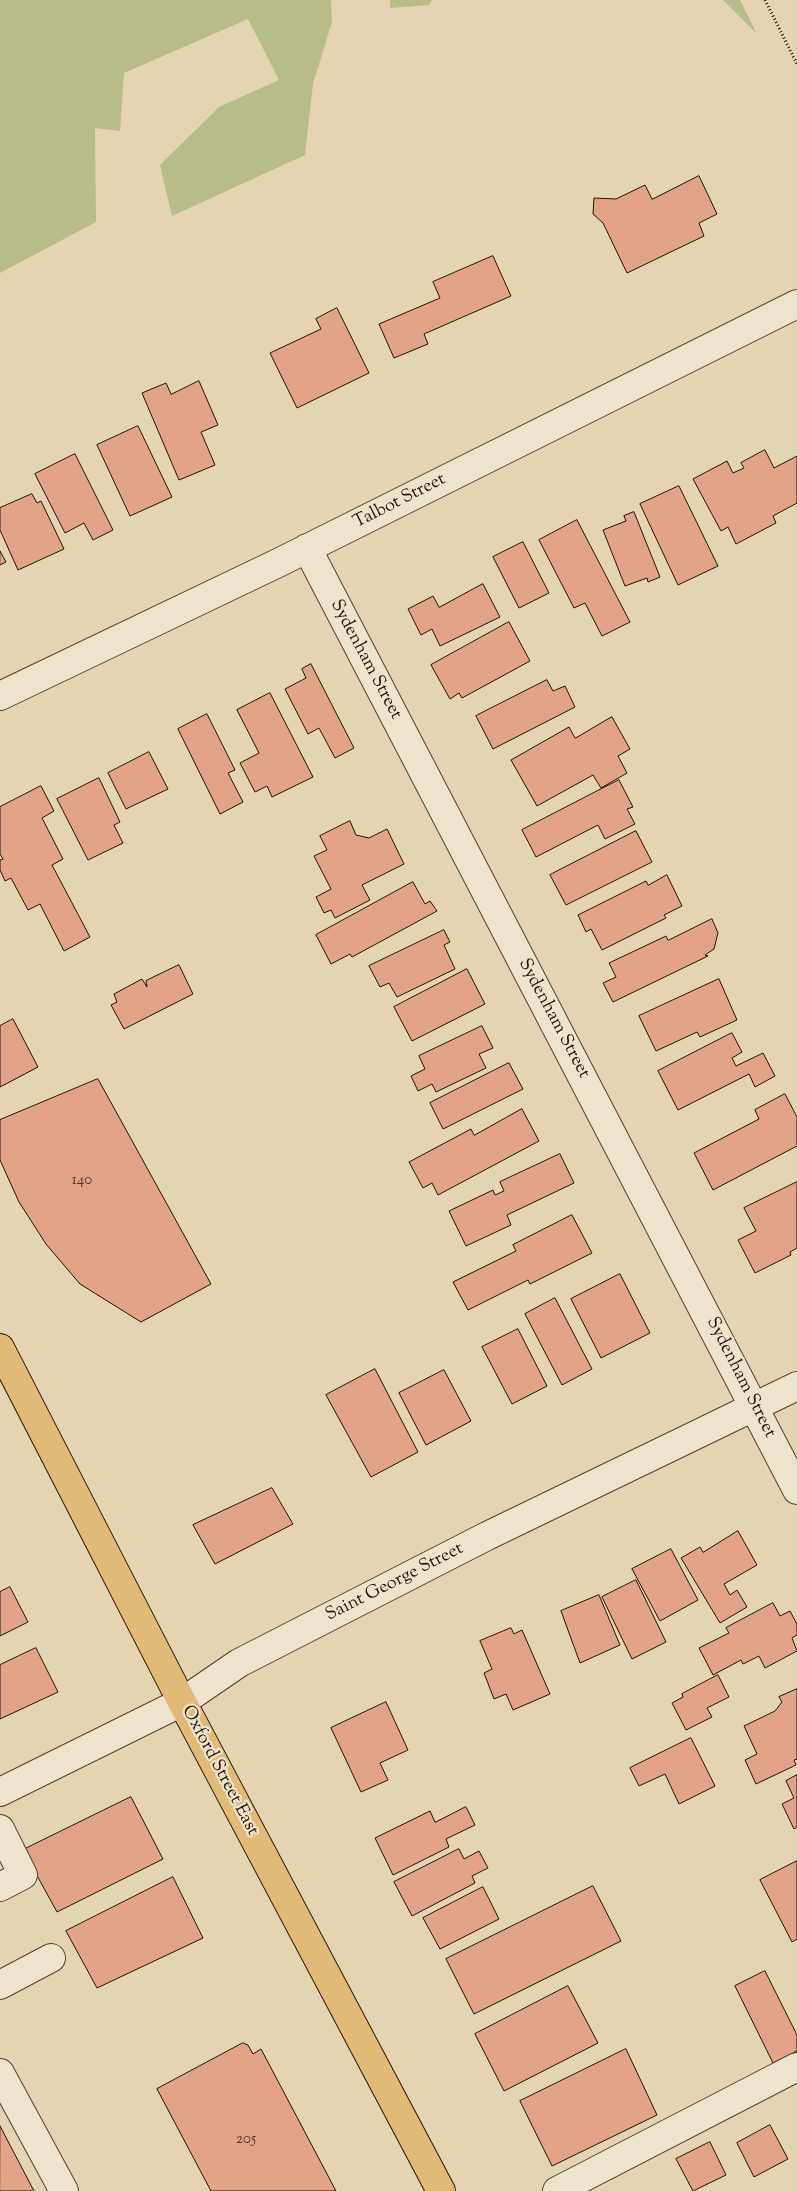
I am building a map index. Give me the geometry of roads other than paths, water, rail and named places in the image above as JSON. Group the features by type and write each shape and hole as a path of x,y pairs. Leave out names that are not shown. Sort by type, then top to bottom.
{"main road":[{"name":"Oxford Street East","path":"0,1348 182,1702 441,2191"}],"street":[{"name":"Talbot Street","path":"0,696 307,548 797,304"},
{"name":"Sydenham Street","path":"307,548 797,1490"},
{"name":"Saint George Street","path":"0,1792 182,1702 248,1658 487,1536 797,1386"},
{"path":"0,1829 23,1875 0,1887"},
{"path":"0,1985 51,1958"},
{"path":"557,2191 797,2067"},
{"path":"0,2073 64,2191"}]}
